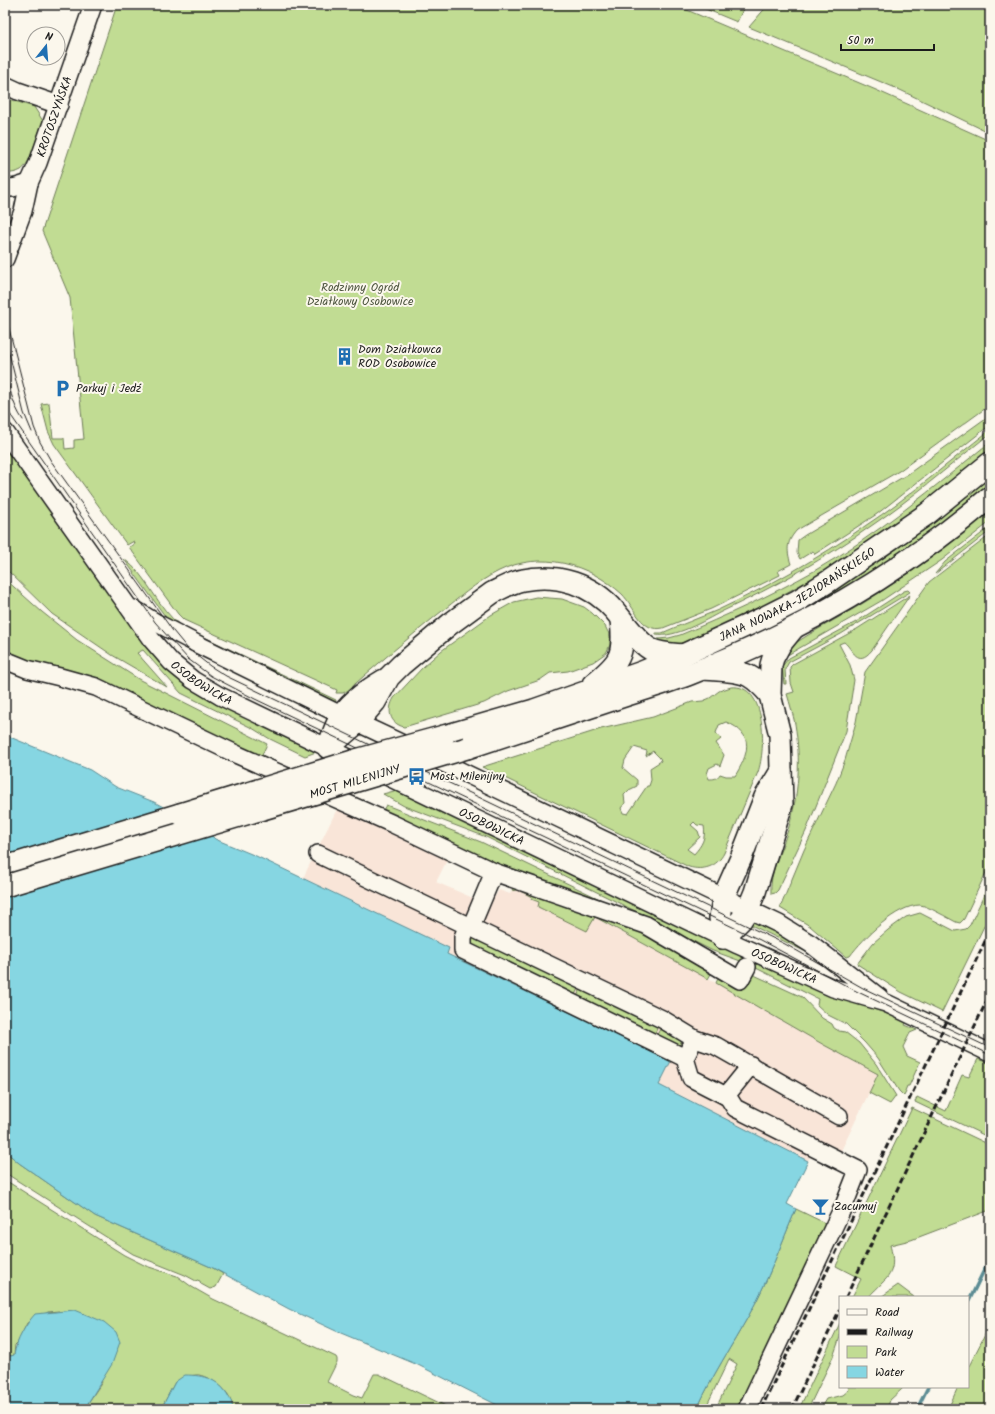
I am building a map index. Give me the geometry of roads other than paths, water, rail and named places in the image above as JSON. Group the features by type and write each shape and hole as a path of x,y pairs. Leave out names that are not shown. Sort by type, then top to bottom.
{"main road":[{"name":"JANA NOWAKA-JEZIORAŃSKIEGO","path":"585,691 642,672 683,655 797,601 927,514 990,463"},
{"name":"JANA NOWAKA-JEZIORAŃSKIEGO","path":"702,669 794,627 842,602 907,561 990,497"},
{"path":"328,748 349,719 375,702 389,677 413,654 492,593 507,585 522,580 553,578 566,580 582,586 607,602 621,620 650,649 667,654 683,655"},
{"path":"585,691 611,670 619,659 623,644 621,620"},
{"path":"723,938 741,920 748,909 755,892 782,804 780,735 770,695 771,664 780,645 794,627"},
{"path":"702,669 727,671 748,676 758,683 770,695"},
{"name":"MOST MILENIJNY","path":"5,886 467,748 702,669"},
{"name":"MOST MILENIJNY","path":"5,867 356,760 534,710 585,691"},
{"path":"723,938 720,918 723,898 741,858 765,797 781,772"}],"street":[{"name":"KROTOSZYŃSKA","path":"5,259 23,211 30,183 93,5"},
{"path":"5,85 58,105"},
{"path":"5,187 13,188 30,183"},
{"name":"OSOBOWICKA","path":"5,432 151,639 166,656 193,680 220,696 723,938 833,988 886,1003 990,1053"},
{"name":"OSOBOWICKA","path":"127,604 155,622 201,646 349,719 748,909 796,934 812,944 886,1003"},
{"path":"5,660 27,669 96,688 238,755 393,824 494,872 646,925 740,980 747,967"},
{"path":"318,854 662,1019 695,1039 716,1046 839,1116"},
{"path":"494,872 470,926 463,936 463,950 685,1058"},
{"path":"695,1039 685,1058 691,1078 728,1097 735,1108 858,1170 845,1203 747,1409"},
{"path":"726,1096 751,1065"}],"water":[{"path":"5,735 90,770 116,787 154,802 203,828 215,839 256,856 449,948 447,954 671,1061 659,1085 808,1161 787,1204 796,1209 768,1276 756,1302 715,1373 697,1409 505,1409 418,1365 336,1331 289,1309 213,1268 95,1216 19,1163 5,1151"},
{"path":"75,1310 104,1322 116,1332 120,1342 112,1364 88,1403 99,1409 5,1409 5,1353 11,1356 14,1355 22,1333 35,1314"},
{"path":"185,1375 205,1377 216,1382 229,1397 232,1404 232,1409 161,1409 175,1382"}],"waterway":[{"path":"969,1301 990,1258"},
{"path":"917,1409 928,1388"}],"tram line":[{"path":"5,313 34,427 40,442 51,461 173,631 187,648 210,666 226,676 785,944 863,988 990,1048"},
{"path":"5,337 24,413 32,432"},
{"path":"5,368 14,401 23,420"},
{"path":"5,407 155,622 188,659 211,676 255,699 760,940 858,992 990,1055"}],"railway":[{"path":"761,1409 990,931"},
{"path":"846,1296 990,994"},
{"path":"792,1409 839,1311"}],"place":[{"name":"Dom Działkowca ROD Osobowice","path":"345,356"},
{"name":"Parkuj i Jedź","path":"63,388"},
{"name":"Most Milenijny","path":"417,776"},
{"name":"Zacumuj","path":"821,1206"}],"park label":[{"name":"Rodzinny Ogród Działkowy Osobowice","path":"360,294"}]}
